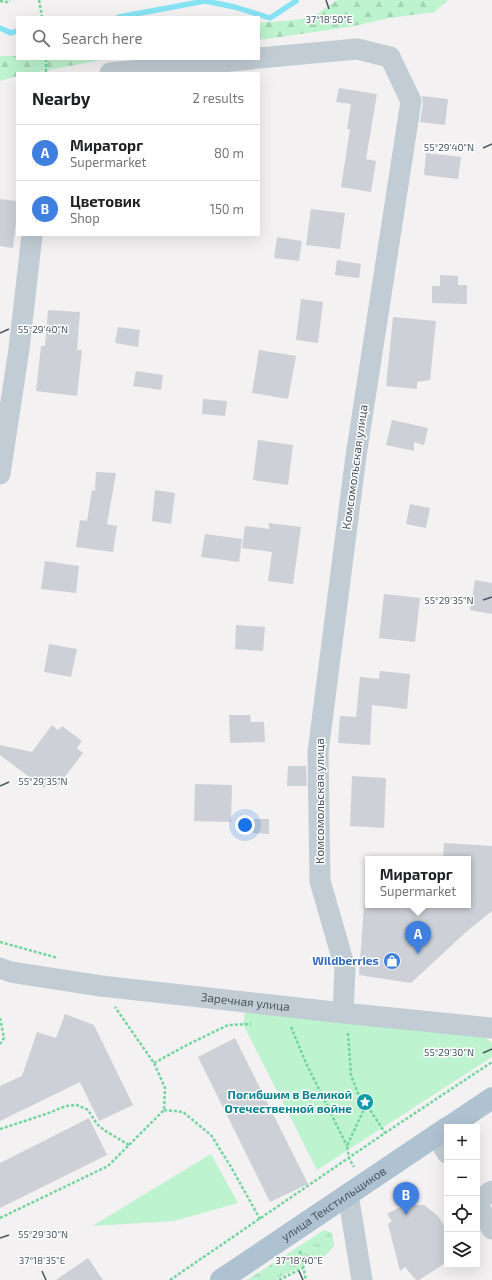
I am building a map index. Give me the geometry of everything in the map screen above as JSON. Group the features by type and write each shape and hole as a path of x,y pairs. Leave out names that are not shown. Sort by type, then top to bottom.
{"main road":[{"name":"улица Текстильщиков","path":"460,1124 492,1098"},
{"name":"улица Текстильщиков","path":"221,1280 348,1194 444,1137"}],"street":[{"name":"Комсомольская улица","path":"260,58 357,49 390,57 411,101 356,456 318,752 320,881 345,968 343,1013"},
{"path":"120,72 242,60"},
{"path":"0,474 19,349 32,236"},
{"name":"Заречная улица","path":"0,968 11,972 101,986 492,1028"},
{"path":"480,1200 492,1191"},
{"path":"348,1194 362,1280"},
{"path":"480,1207 492,1229"}],"path":[{"path":"0,2 7,2 10,0"},
{"path":"39,0 42,16"},
{"path":"46,60 46,72"},
{"path":"0,1218 108,1166 164,1110 165,1088 154,1063 101,986"},
{"path":"282,1006 306,1063 347,1146 349,1158 356,1170"},
{"path":"343,1013 349,1037 351,1075 364,1109 347,1146"},
{"path":"0,1018 4,1038 0,1044"},
{"path":"154,1063 228,1025 256,1024"},
{"path":"170,1280 492,1062"},
{"path":"365,1102 384,1134"},
{"path":"0,1129 66,1106 77,1105 88,1110 97,1124 104,1130 129,1145"},
{"path":"164,1110 183,1112 211,1135 231,1166 260,1219"},
{"path":"299,1248 306,1280"},
{"path":"279,1280 304,1268"}],"green space":[{"path":"338,0 448,0 434,12 390,18 349,27 260,40 260,23 308,18"},
{"path":"0,56 16,56 16,60 101,60 37,72 16,72 16,76 0,81"},
{"path":"246,1006 480,1033 492,1043 492,1057 317,1170 243,1024"},
{"path":"211,1154 238,1203 174,1221 92,1226"},
{"path":"324,1230 332,1233 334,1246 324,1257 276,1280 247,1280"}],"building":[{"path":"339,88 377,94 366,159 376,161 371,192 341,187 350,129 347,129 351,104 336,102"},
{"path":"422,96 448,99 445,125 420,122 423,103"},
{"path":"426,153 461,157 458,179 424,175"},
{"path":"0,199 16,201 16,222 13,248 0,246"},
{"path":"311,209 345,213 340,249 306,245"},
{"path":"277,237 302,241 299,261 274,258"},
{"path":"337,260 361,264 359,278 335,275"},
{"path":"440,275 458,276 458,285 467,285 467,304 432,303 432,286 440,286"},
{"path":"301,299 323,302 318,343 296,340"},
{"path":"48,310 80,312 77,350 82,350 77,396 36,391 41,346 45,346"},
{"path":"393,317 436,321 430,380 417,382 417,389 386,386"},
{"path":"118,327 140,330 138,347 115,343"},
{"path":"259,350 296,356 288,399 252,393"},
{"path":"136,371 163,375 161,390 133,386"},
{"path":"203,399 227,401 225,416 202,414"},
{"path":"392,420 428,428 424,445 414,442 414,451 386,445"},
{"path":"258,440 293,445 288,485 253,480"},
{"path":"96,472 116,473 107,524 117,526 113,552 76,547 80,520 87,521 92,490 95,491"},
{"path":"155,490 175,493 171,524 152,521"},
{"path":"410,504 430,508 426,528 406,524"},
{"path":"268,523 301,527 293,584 268,581 272,552 242,548 245,526 270,529"},
{"path":"205,534 242,539 239,562 201,557"},
{"path":"45,561 79,566 76,593 41,589"},
{"path":"475,580 492,583 492,614 470,610"},
{"path":"384,594 420,598 415,642 379,638"},
{"path":"236,625 265,627 263,651 235,649"},
{"path":"49,644 77,649 71,677 44,672"},
{"path":"380,671 410,674 407,709 372,705 370,745 338,743 340,716 356,717 360,677 379,679"},
{"path":"229,715 250,715 251,722 264,722 265,742 230,743"},
{"path":"52,725 58,730 62,726 82,741 77,748 83,753 57,787 49,781 44,788 0,755 0,745 32,752"},
{"path":"288,766 306,766 307,786 287,786"},
{"path":"352,776 386,778 384,828 350,826"},
{"path":"195,784 232,785 231,822 194,821"},
{"path":"254,819 269,819 269,834 253,833"},
{"path":"444,843 492,846 492,911 466,932 411,983 359,975 364,905 365,908 471,908 471,856 443,856"},
{"path":"65,1014 94,1025 133,1105 99,1121 80,1082 0,1121 0,1086 22,1076 37,1032 56,1038"},
{"path":"235,1038 308,1184 270,1202 198,1057"},
{"path":"89,1118 107,1155 0,1208 0,1163"},
{"path":"404,1205 424,1205 437,1215 444,1225 444,1264 419,1280 416,1280 405,1267 400,1271 388,1224 392,1221 387,1214"},
{"path":"88,1258 103,1280 56,1280"}],"waterway":[{"path":"124,16 205,1 235,7 270,18 296,1"},
{"path":"0,28 11,33 16,31"}],"place":[{"name":"Мираторг","path":"418,954"},
{"name":"Wildberries","path":"392,961"},
{"name":"Погибшим в Великой Отечественной войне","path":"365,1102"},
{"name":"Цветовик","path":"406,1215"}]}
